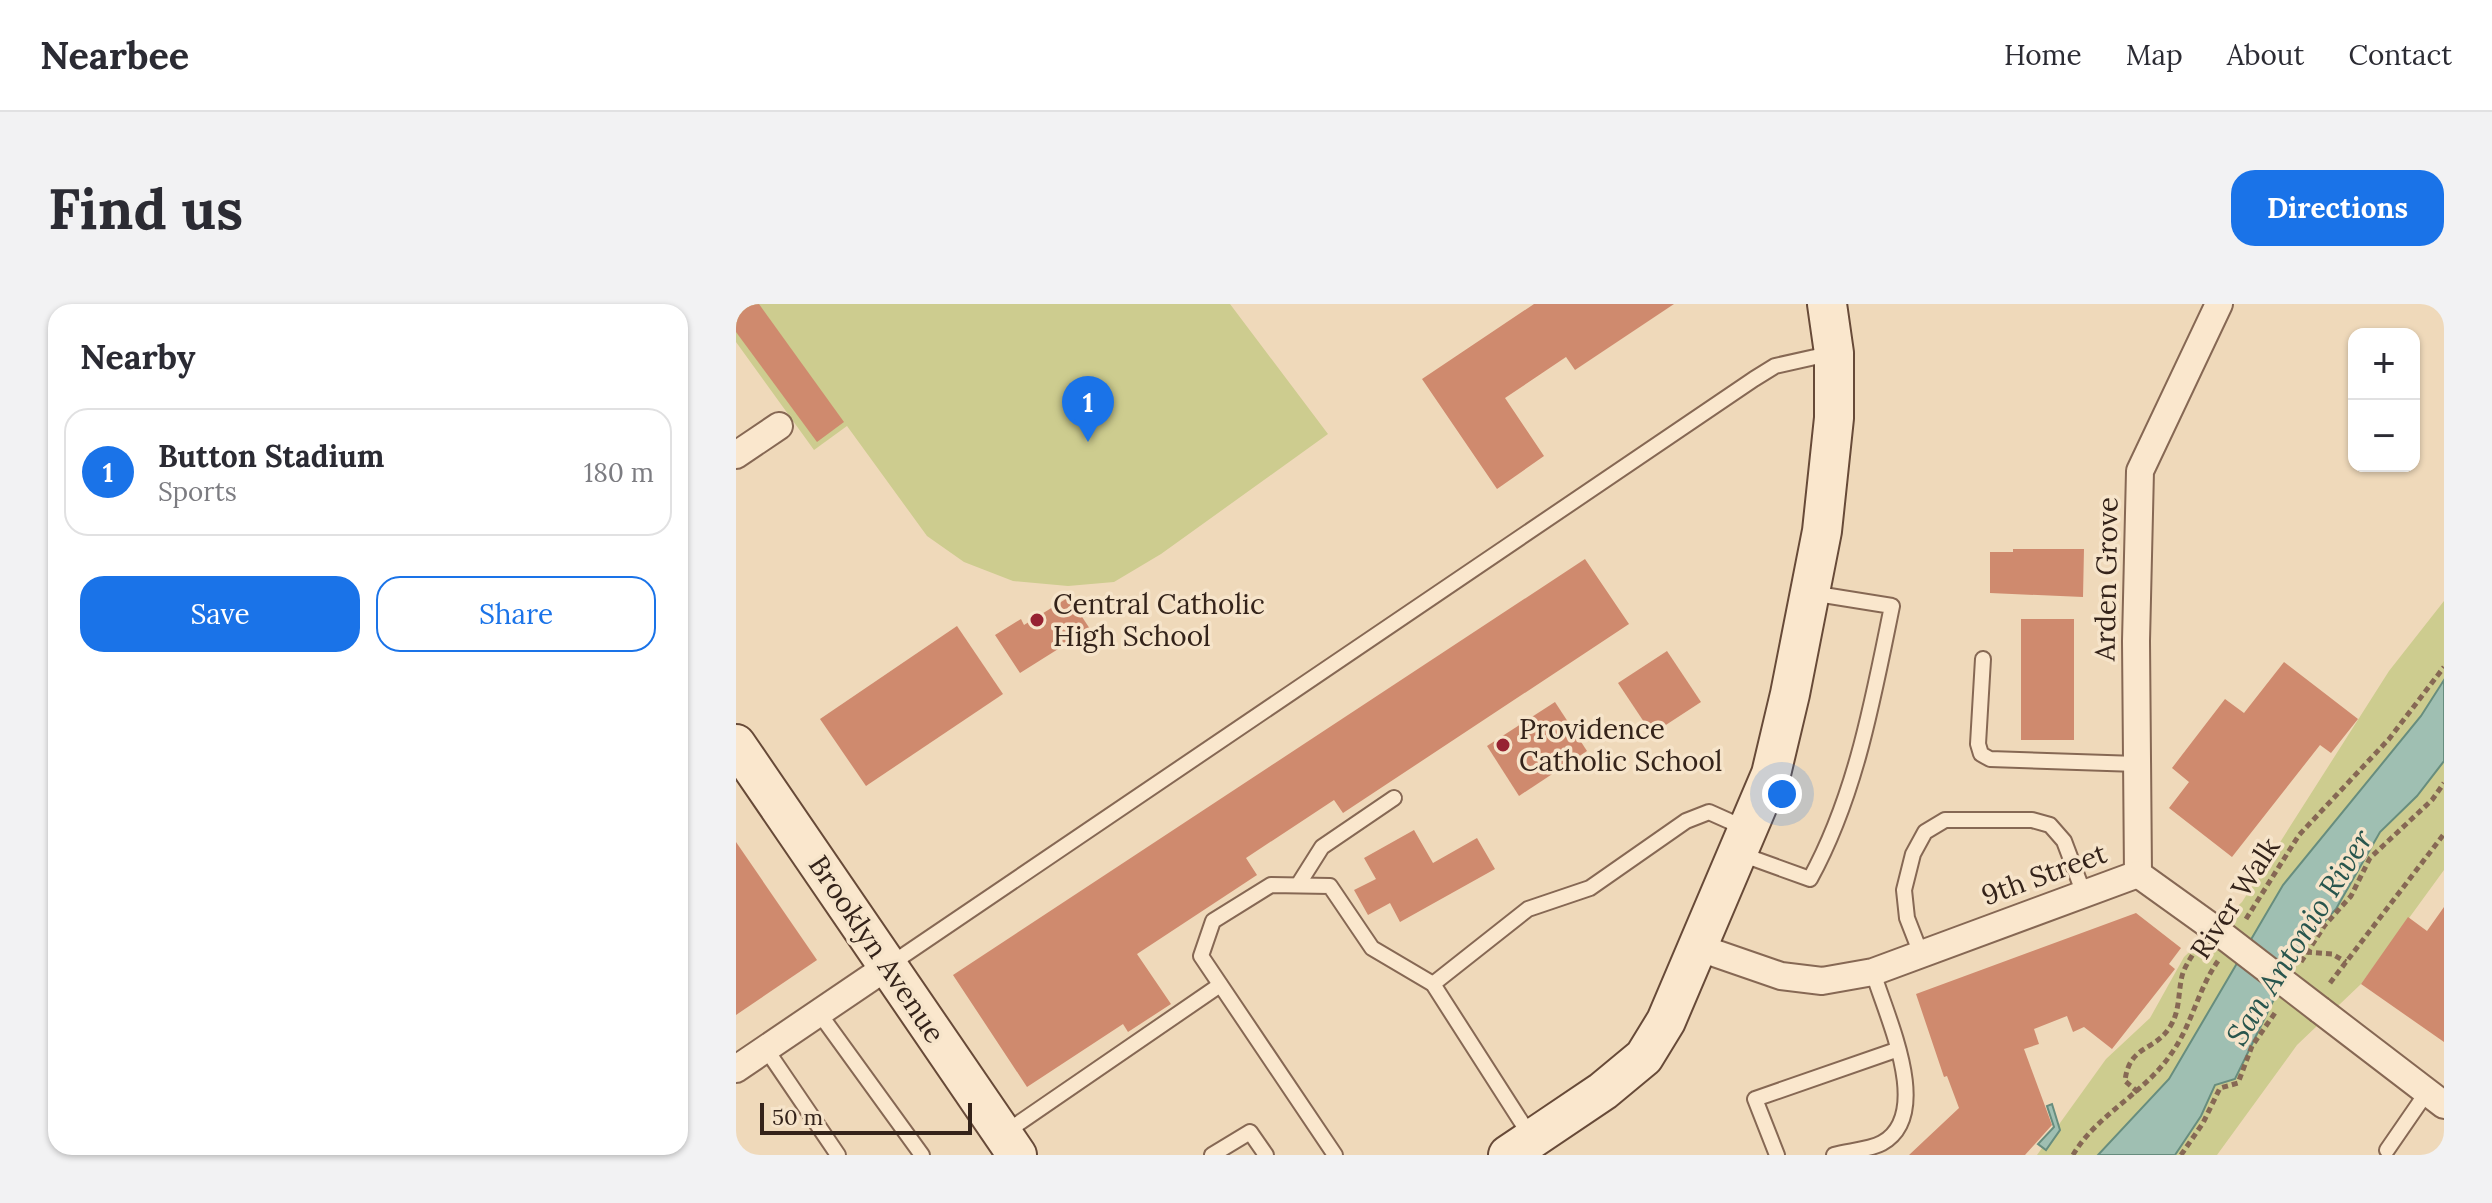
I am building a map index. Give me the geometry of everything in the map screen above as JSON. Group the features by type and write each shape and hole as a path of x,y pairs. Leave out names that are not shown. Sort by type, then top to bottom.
{"street":[{"path":"1520,1147 1603,1091 1644,1057 1666,1021 1771,774 1811,593 1834,418 1834,353 1827,304"},
{"name":"Arden Grove","path":"2138,874 2140,471 2219,304"},
{"path":"736,455 779,426"},
{"name":"Brooklyn Avenue","path":"736,744 1010,1145"},
{"name":"9th Street","path":"1697,947 1781,976 1822,981 1873,972 2138,874 2226,937 2436,1098"},
{"path":"736,1069 888,966"}],"lane":[{"path":"888,966 1754,379 1775,366 1834,353"},
{"path":"1433,984 1528,909 1590,888 1686,821 1709,812 1743,841 1810,879 1829,844 1866,728 1892,606 1811,593"},
{"path":"1983,659 1978,744 1981,754 1990,759 2137,764"},
{"path":"1298,885 1322,847 1394,798"},
{"path":"1921,954 1907,918 1904,890 1913,854 1925,832 1945,820 2032,820 2050,825 2064,841 2084,894"},
{"path":"1335,1155 1201,956 1213,921 1271,885 1330,886 1372,948 1433,984 1520,1147"},
{"path":"1834,1155 1882,1143 1903,1123 1909,1093 1873,972"},
{"path":"1010,1145 1220,985"},
{"path":"819,1013 922,1155"},
{"path":"766,1049 838,1155"},
{"path":"1777,1155 1755,1099 1896,1050"},
{"path":"2387,1150 2436,1098"},
{"path":"1212,1155 1250,1132 1266,1155"}],"path":[{"name":"River Walk","path":"2073,1155 2082,1140 2138,1092 2171,1054 2201,1000 2207,977 2226,937 2299,835 2389,739 2444,667"},
{"path":"2330,983 2444,834"},
{"path":"2306,952 2332,954 2346,962"},
{"path":"2138,1092 2125,1081 2131,1057 2170,1027 2178,1009 2182,972 2193,954"}],"shaded area":[{"path":"736,304 1230,304 1328,434 1161,554 1114,582 1068,586 1013,581 964,562 927,536 847,426 814,450 736,342"},
{"path":"2444,601 2444,870 2361,984 2297,1045 2217,1155 2037,1155 2106,1059 2150,1018 2184,957 2242,902 2389,671"}],"water":[{"name":"San Antonio River","path":"2444,680 2444,761 2417,796 2380,832 2336,909 2298,950 2235,1079 2215,1085 2201,1116 2175,1155 2098,1155 2169,1079 2283,885 2421,716"},
{"path":"2052,1104 2060,1130 2046,1150 2038,1144 2054,1127 2047,1106"}],"building":[{"path":"736,304 759,304 844,422 817,442 736,332"},
{"path":"1534,304 1674,304 1575,370 1566,357 1505,398 1544,456 1497,489 1422,379"},
{"path":"2013,549 2084,549 2083,597 1990,593 1990,552 2013,552"},
{"path":"1585,559 1629,624 1343,813 1334,800 1246,858 1257,875 1137,954 1171,1004 1128,1032 1123,1024 1027,1087 953,975"},
{"path":"1069,597 1090,629 1020,673 995,635 1021,619 1024,625"},
{"path":"2021,619 2074,619 2074,740 2021,740"},
{"path":"957,626 1003,694 866,786 820,719"},
{"path":"1667,651 1701,702 1652,734 1618,683"},
{"path":"2284,662 2358,719 2331,753 2320,745 2232,857 2169,808 2189,782 2172,768 2225,699 2244,713"},
{"path":"1555,702 1587,751 1519,796 1487,746"},
{"path":"1414,830 1433,863 1477,838 1495,869 1400,922 1390,903 1368,915 1354,890 1376,879 1364,858"},
{"path":"736,842 817,960 736,1015"},
{"path":"2444,907 2444,1042 2361,984 2408,917 2427,931"},
{"path":"2136,913 2181,948 2169,964 2175,969 2112,1049 2084,1027 2073,1032 2067,1016 2034,1029 2039,1044 2024,1049 2052,1125 2025,1155 1909,1155 1959,1108 1947,1076 1944,1077 1916,994"}],"place":[{"name":"Button Stadium","path":"1088,442"},
{"name":"Central Catholic High School","path":"1037,620"},
{"name":"Providence Catholic School","path":"1503,745"}]}
